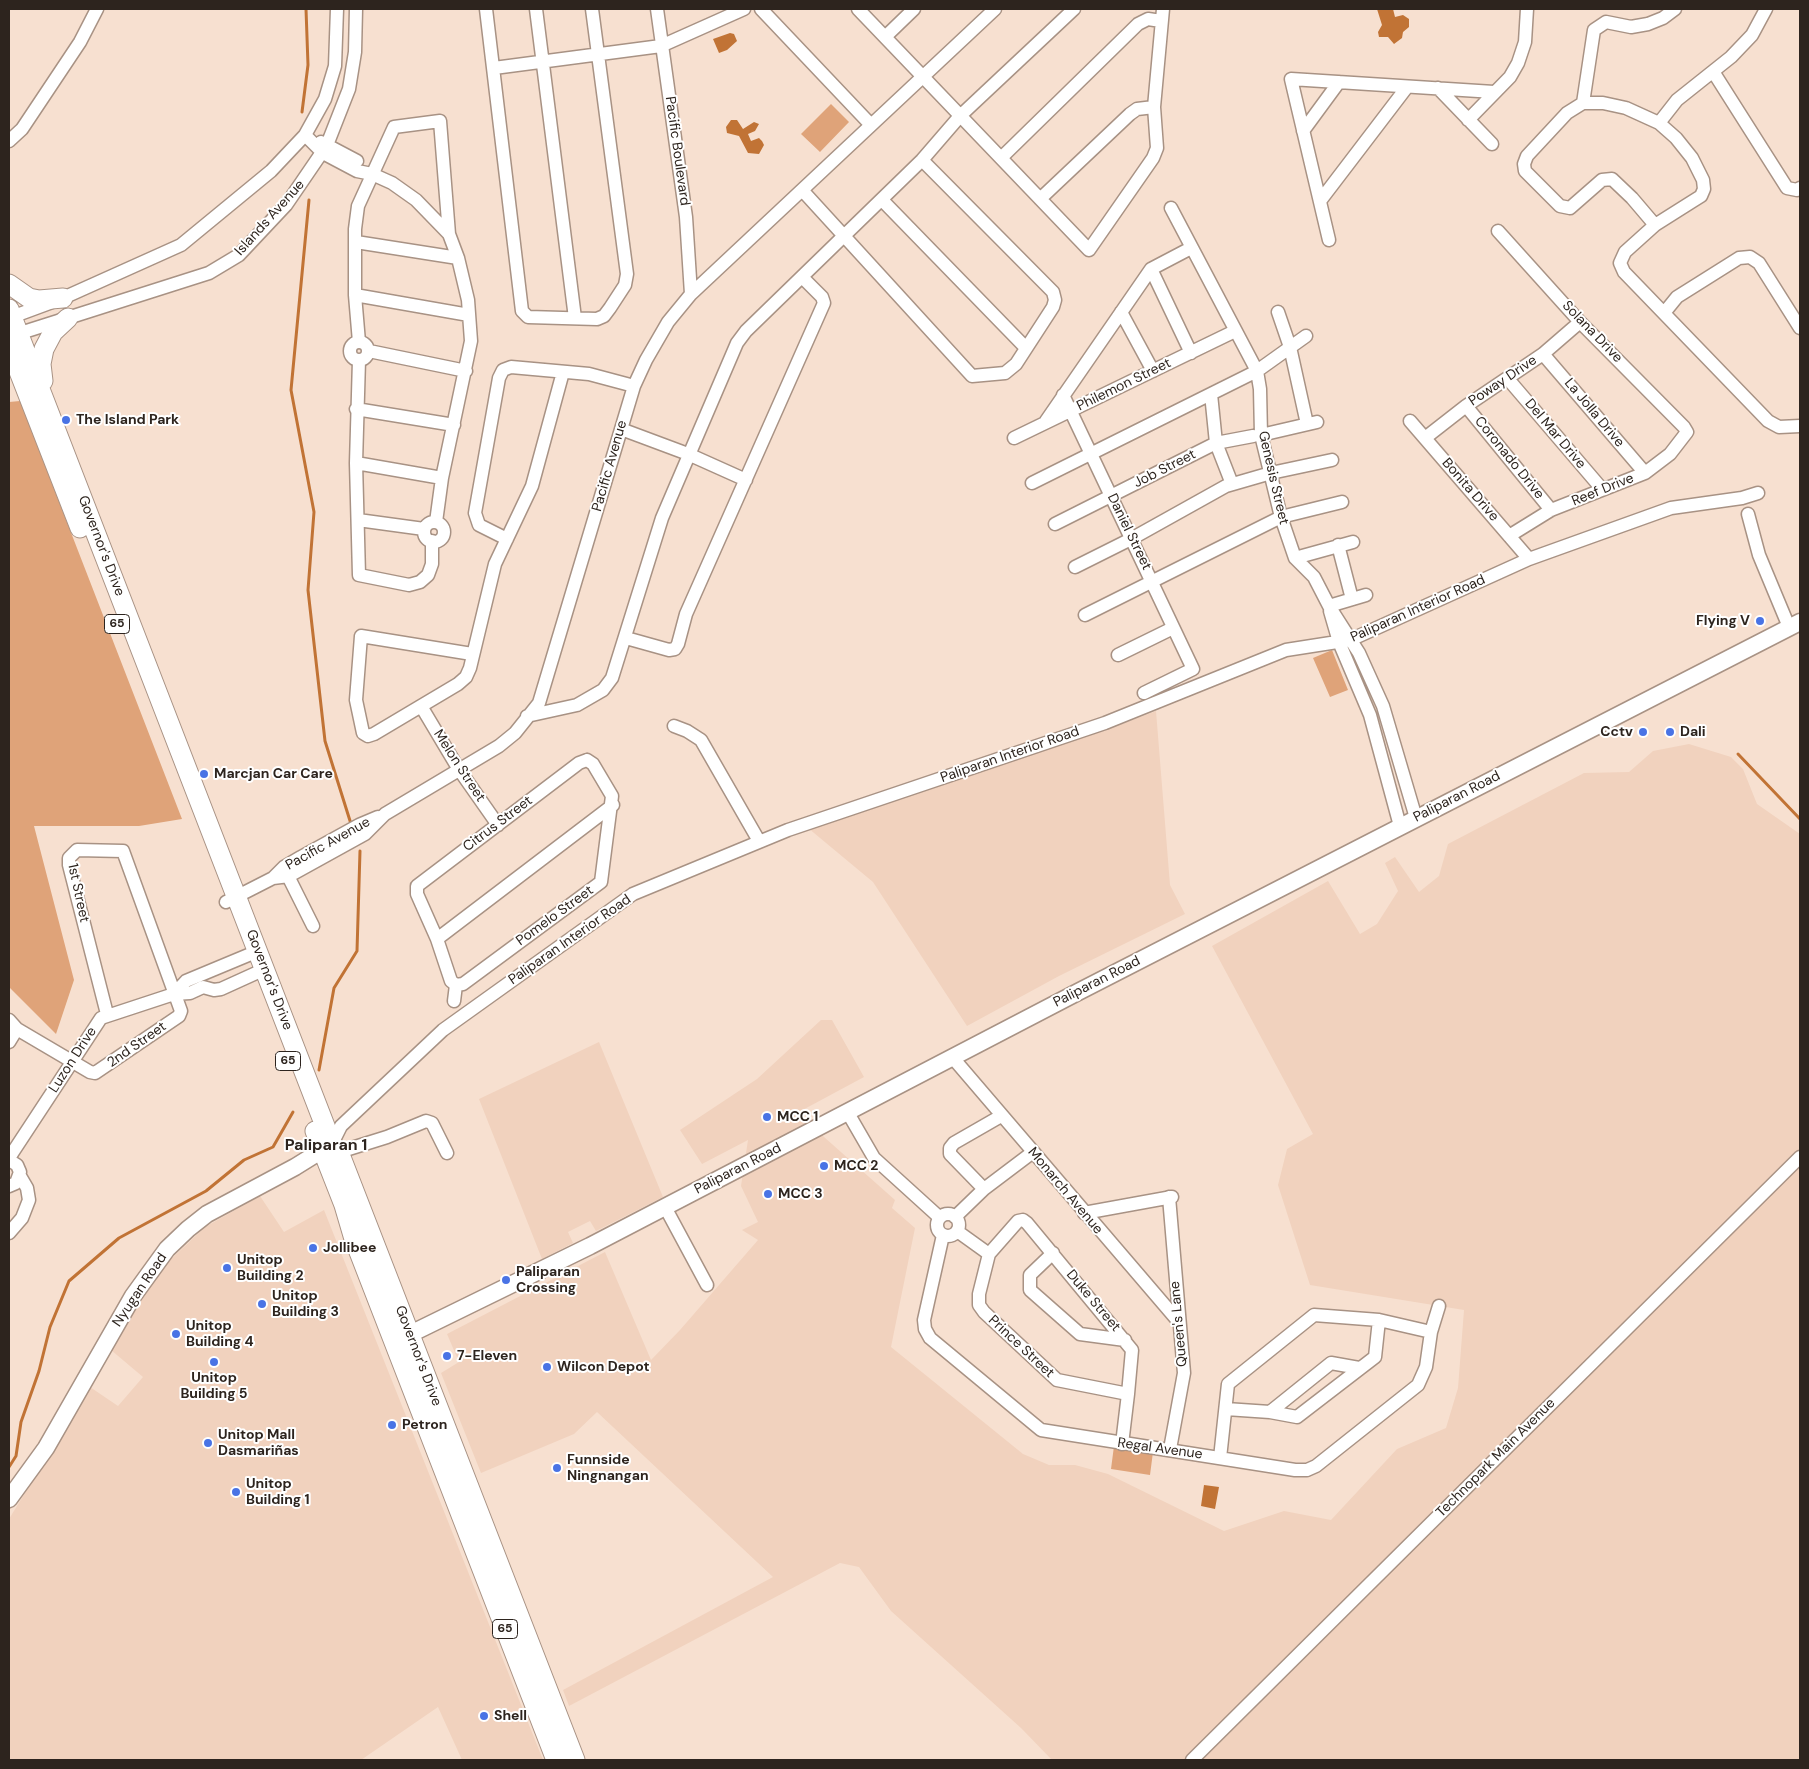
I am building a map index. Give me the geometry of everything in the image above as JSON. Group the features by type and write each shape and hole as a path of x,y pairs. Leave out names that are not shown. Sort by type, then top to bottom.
{"highway":[{"path":"9,284 29,298 39,300 63,298"},
{"path":"49,412 41,374 42,357 53,332 68,318"},
{"name":"Governor's Drive","path":"11,327 49,412 231,899"},
{"name":"Governor's Drive","path":"11,327 231,899 331,1148 556,1760"},
{"name":"Governor's Drive","path":"402,1338 575,1760"}],"main road":[{"name":"Paliparan Road","path":"402,1338 665,1207 1400,826 1795,624"},
{"name":"Nyugan Road","path":"9,1499 46,1448 132,1296 167,1250 206,1214 331,1148"}],"street":[{"path":"9,142 22,129 75,50 97,9"},
{"path":"11,327 63,298 181,245 271,171 305,135 318,116 332,81 337,46 337,9"},
{"name":"Islands Avenue","path":"11,327 68,318 194,279 225,265 249,246 281,211 325,149 349,89 355,52 356,9"},
{"path":"486,9 522,311 528,317 597,318 604,316 625,284 626,274 592,9"},
{"path":"536,9 575,318"},
{"name":"Pacific Boulevard","path":"657,9 686,217 691,294"},
{"path":"494,68 661,46 744,9"},
{"path":"761,9 872,125"},
{"path":"858,9 1088,250 1154,158 1157,148 1154,107 1162,15 1138,24 1001,158"},
{"path":"885,36 914,9"},
{"name":"Pacific Avenue","path":"231,899 286,872 348,837 365,834 385,814 458,768 499,746 515,733 539,702 634,386 646,360 668,322 691,294 995,9"},
{"path":"527,716 577,705 603,690 612,678 626,638 641,580 662,518 737,343 746,331 922,160 960,116 1074,9"},
{"path":"1468,120 1510,77 1518,62 1525,42 1527,9"},
{"path":"1583,103 1594,30 1606,22 1631,27 1660,13 1675,9"},
{"path":"1659,123 1677,100 1714,73 1752,35 1766,9"},
{"path":"1714,73 1787,188 1798,190 1800,188"},
{"path":"1329,240 1291,79 1494,92"},
{"path":"1304,131 1339,82"},
{"path":"1320,201 1407,86"},
{"path":"1438,88 1492,144"},
{"path":"1654,226 1632,198 1612,179 1602,180 1570,208 1560,206 1525,171 1524,164 1528,156 1567,112 1583,103 1603,103 1626,108 1659,123 1676,138 1692,158 1703,180 1704,189 1701,196 1654,226 1625,252 1620,263 1624,272 1768,420 1779,428 1800,426"},
{"path":"1040,199 1130,114 1137,109 1154,107"},
{"path":"359,342 355,295 358,206 394,127 440,122 449,234 458,258 469,315 471,341 442,478 436,522"},
{"path":"305,135 325,149 360,163 372,174 392,183 416,200 449,234"},
{"path":"802,190 972,376 1005,373 1016,364 1053,307 1055,300 1053,292 922,160"},
{"path":"882,200 1026,348"},
{"name":"Genesis Street","path":"1171,208 1257,371 1260,389 1257,436 1271,473 1281,517 1294,558 1314,577 1344,641 1370,715 1400,826"},
{"name":"Solana Drive","path":"1498,231 1580,322 1684,426 1687,432"},
{"path":"356,242 458,258"},
{"path":"1044,423 1152,269 1191,248"},
{"path":"1664,313 1677,297 1739,258 1750,257 1759,263 1800,328"},
{"path":"1152,269 1191,353"},
{"path":"626,638 669,650 675,649 686,614 824,303 822,297 802,278"},
{"path":"355,295 469,315"},
{"path":"1121,312 1153,371"},
{"path":"1278,312 1290,347"},
{"name":"Poway Drive","path":"1425,438 1466,406 1543,354 1580,322"},
{"name":"Philemon Street","path":"1014,438 1235,331"},
{"path":"1032,483 1257,371 1306,336"},
{"path":"359,342 366,344 369,351 366,358 359,360 353,358 350,351 353,344 359,342"},
{"name":"Job Street","path":"1054,524 1216,443 1257,436 1312,423 1290,347"},
{"path":"369,351 466,371"},
{"name":"La Jolla Drive","path":"1543,354 1645,473"},
{"path":"359,360 356,409 359,576 409,585 420,582 428,574 432,564 432,542"},
{"path":"507,539 480,525 475,514 498,378 503,370 511,367 589,374 634,386"},
{"path":"472,654 361,636 356,700 363,733 368,736 374,734 458,684 466,677 472,654 495,564 532,486 563,372"},
{"name":"Del Mar Drive","path":"1508,379 1602,489"},
{"path":"1211,394 1216,443 1232,484"},
{"name":"Daniel Street","path":"1063,395 1193,669 1144,692"},
{"name":"Coronado Drive","path":"1466,406 1551,510"},
{"path":"356,409 454,425"},
{"name":"Bonita Drive","path":"1410,421 1529,559"},
{"path":"621,430 688,454 746,480"},
{"name":"Reef Drive","path":"1509,536 1551,510 1645,473 1670,454 1687,432"},
{"path":"1075,567 1232,484 1271,473 1332,460"},
{"path":"356,463 442,478"},
{"name":"Paliparan Interior Road","path":"331,1148 341,1126 443,1030 633,894 759,841 1105,723 1286,650 1344,641 1529,559 1671,508 1758,494"},
{"path":"1085,615 1281,517 1342,502"},
{"path":"1748,514 1759,555 1795,624"},
{"path":"358,520 424,530"},
{"path":"424,530 429,523 436,522 443,526 444,534 440,540 432,542"},
{"path":"424,530 426,537 432,542"},
{"path":"1294,558 1353,542"},
{"path":"1338,545 1352,599"},
{"path":"1329,606 1366,595"},
{"path":"1118,655 1173,628"},
{"name":"Genesis Street","path":"1344,641 1359,654 1383,706 1416,818"},
{"name":"Melon Street","path":"421,706 458,768 498,825"},
{"path":"674,726 687,731 701,740 759,841"},
{"path":"1381,756 1397,753"},
{"name":"Citrus Street","path":"436,939 417,894 417,886 421,881 579,763 587,760 593,764 612,796 613,805"},
{"path":"454,1001 453,983 436,939 613,805"},
{"name":"Pomelo Street","path":"453,983 463,984 601,882 613,805"},
{"name":"1st Street","path":"107,1014 69,865 69,858 77,850 123,851 174,994"},
{"path":"286,872 313,926"},
{"path":"174,994 186,981 256,962"},
{"name":"Luzon Drive","path":"11,1160 20,1142 101,1018 107,1014 174,994 190,993 203,987 214,990 221,988 256,962"},
{"name":"2nd Street","path":"72,1062 90,1072 100,1071 179,1016 181,1011 174,994"},
{"path":"9,1042 13,1025 72,1062"},
{"name":"Monarch Avenue","path":"953,1058 1179,1322"},
{"path":"851,1111 874,1158 939,1217"},
{"path":"984,1189 950,1154 950,1148 954,1143 1001,1116"},
{"path":"331,1148 387,1137 426,1121 432,1123 447,1153"},
{"path":"955,1216 984,1189 1033,1152"},
{"name":"Technopark Main Avenue","path":"1192,1760 1800,1157"},
{"path":"9,1186 16,1183 20,1176 20,1168 11,1160"},
{"path":"9,1233 22,1218 30,1200 27,1188 20,1176"},
{"name":"Queen's Lane","path":"1084,1213 1171,1197 1184,1373 1170,1449"},
{"path":"665,1207 707,1285"},
{"path":"949,1214 955,1216 959,1225 957,1231 950,1236 943,1235 937,1229 939,1217 949,1214"},
{"name":"Duke Street","path":"990,1254 1018,1221 1023,1220 1054,1253 1132,1350 1122,1444"},
{"path":"957,1231 990,1254"},
{"name":"Regal Avenue","path":"943,1235 924,1320 925,1329 930,1338 1041,1430 1296,1470 1307,1470 1316,1466 1418,1385 1426,1367 1431,1332 1439,1306"},
{"path":"1054,1253 1030,1275 1030,1290 1080,1334 1125,1340"},
{"name":"Prince Street","path":"990,1254 979,1294 979,1305 984,1312 1057,1380 1128,1394"},
{"path":"1220,1458 1228,1384 1314,1315 1379,1320 1431,1332"},
{"path":"1226,1409 1270,1412 1297,1417 1375,1357 1379,1320"},
{"path":"1270,1412 1331,1363 1359,1368"}],"shaded area":[{"path":"1377,9 1393,9 1395,17 1403,15 1409,19 1409,27 1403,32 1402,38 1394,44 1388,37 1379,37 1378,32 1382,25"},
{"path":"730,33 734,34 737,41 727,50 719,53 713,39"},
{"path":"831,104 849,122 820,152 801,134"},
{"path":"731,120 737,120 743,129 754,122 759,124 755,131 748,134 751,141 759,138 762,141 764,145 759,154 748,153 739,136 727,133 726,127"},
{"path":"20,401 182,819 139,826 34,826 74,980 56,1034 9,987 9,402"},
{"path":"1332,650 1348,690 1330,697 1313,658"},
{"path":"1156,711 1170,885 1185,914 1059,976 967,1026 873,882 808,828 1108,729"},
{"path":"1689,744 1731,757 1743,769 1757,804 1800,834 1800,1760 1052,1760 1021,1728 891,1611 859,1567 840,1563 569,1706 563,1690 773,1577 597,1412 574,1434 481,1473 441,1373 459,1362 447,1334 605,1252 651,1360 680,1330 758,1240 742,1230 758,1222 741,1186 748,1140 702,1164 680,1130 757,1079 821,1020 832,1020 864,1077 797,1113 895,1200 892,1208 915,1228 891,1347 1023,1454 1049,1465 1075,1465 1108,1474 1224,1531 1284,1511 1331,1520 1397,1449 1446,1428 1458,1388 1464,1310 1310,1285 1278,1185 1287,1149 1313,1134 1212,946 1328,881 1360,934 1377,924 1398,891 1385,863 1395,857 1419,892 1439,876 1448,844 1584,773 1629,772 1653,751"},
{"path":"599,1042 663,1197 596,1231 590,1221 568,1232 573,1243 542,1259 479,1099"},
{"path":"260,1196 284,1232 324,1210 543,1760 462,1760 438,1707 361,1760 9,1760 9,1519 90,1387 118,1406 143,1377 111,1350 149,1285 165,1265 205,1227"},
{"path":"1114,1446 1153,1452 1150,1475 1111,1469"},
{"path":"1204,1485 1219,1487 1215,1509 1201,1506"}],"waterway":[{"path":"302,112 308,65 306,9"},
{"path":"309,200 291,390 314,512 308,590 325,741 351,824"},
{"path":"1738,754 1800,819"},
{"path":"319,1070 334,988 357,951 360,851"},
{"path":"9,1467 16,1456 21,1422 39,1371 50,1327 69,1281 119,1238 206,1191 244,1160 273,1147 293,1112"}],"place":[{"name":"The Island Park","path":"66,420"},
{"name":"Flying V","path":"1760,621"},
{"name":"Cctv","path":"1643,732"},
{"name":"Dali","path":"1670,732"},
{"name":"Marcjan Car Care","path":"204,774"},
{"name":"MCC 1","path":"767,1117"},
{"name":"MCC 2","path":"824,1166"},
{"name":"MCC 3","path":"768,1194"},
{"name":"Jollibee","path":"313,1248"},
{"name":"Unitop Building 2","path":"227,1268"},
{"name":"Paliparan Crossing","path":"506,1280"},
{"name":"Unitop Building 3","path":"262,1304"},
{"name":"Unitop Building 4","path":"176,1334"},
{"name":"7-Eleven","path":"447,1356"},
{"name":"Unitop Building 5","path":"214,1362"},
{"name":"Wilcon Depot","path":"547,1367"},
{"name":"Petron","path":"392,1425"},
{"name":"Unitop Mall Dasmariñas","path":"208,1443"},
{"name":"Funnside Ningnangan","path":"557,1468"},
{"name":"Unitop Building 1","path":"236,1492"},
{"name":"Shell","path":"484,1716"}],"district":[{"name":"Paliparan 1","path":"326,1146"}]}
